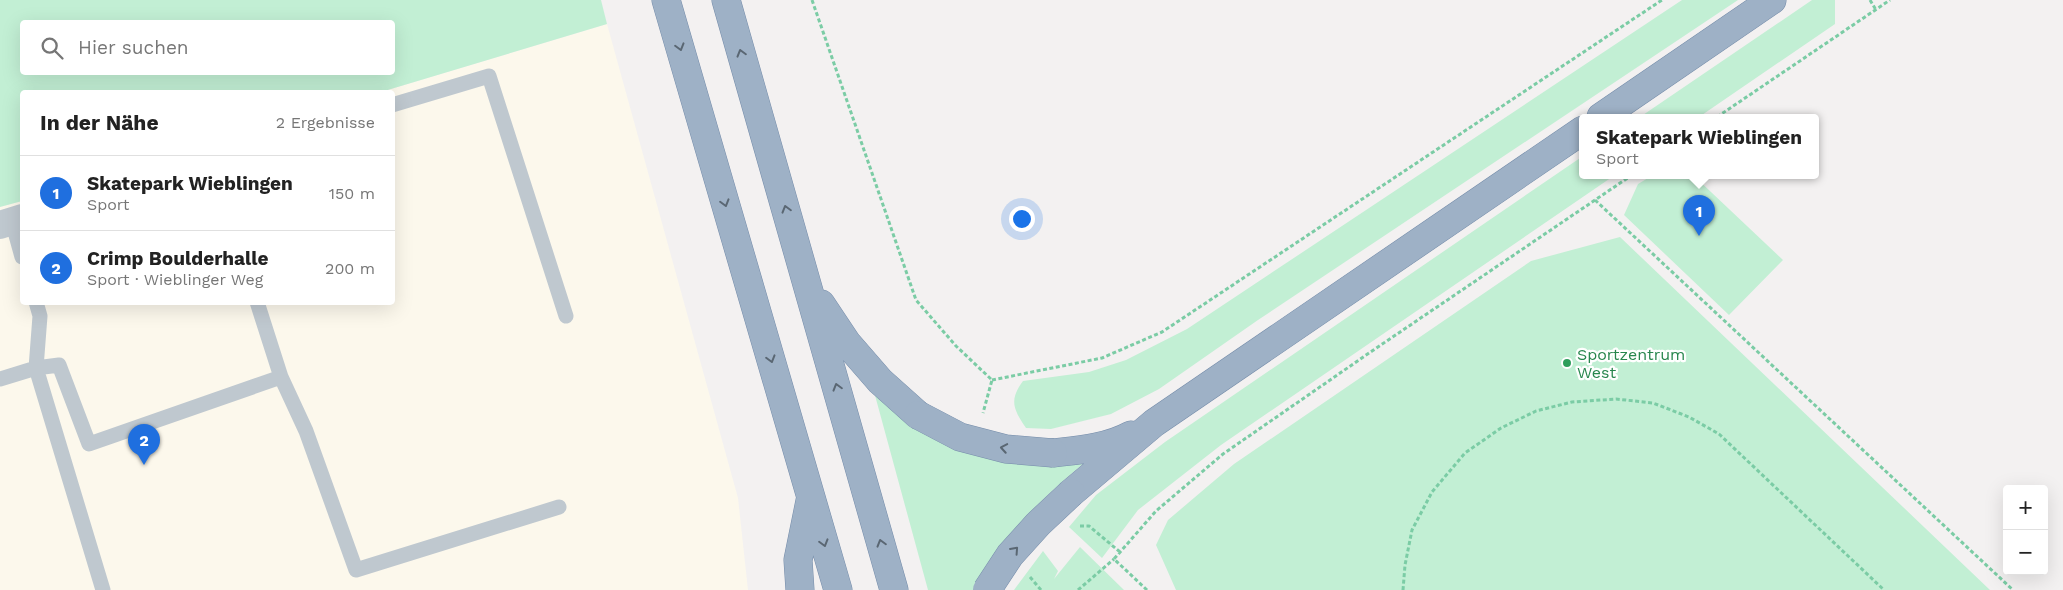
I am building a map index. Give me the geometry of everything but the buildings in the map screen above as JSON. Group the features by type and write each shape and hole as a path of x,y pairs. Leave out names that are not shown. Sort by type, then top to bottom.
{"highway":[{"path":"666,0 838,590"},
{"path":"726,0 894,590"},
{"path":"1605,114 1772,0"},
{"path":"987,590 1010,555 1038,524 1071,493 1154,423 1579,133"},
{"path":"799,256 819,301 847,343 880,381 918,415 960,437 1006,449 1053,453 1090,449 1120,441 1154,423"},
{"path":"800,590 798,560 811,497"}],"lane":[{"path":"395,104 489,76 566,316"},
{"path":"11,221 20,250"},
{"path":"37,305 40,316 36,368 103,590"},
{"path":"257,305 281,377 306,431 356,570 559,507"},
{"path":"0,379 36,368 59,365 89,444 281,377"}],"path":[{"path":"812,0 916,300 956,346 992,380"},
{"path":"992,380 1102,358 1162,332 1662,0"},
{"path":"1870,0 1876,10"},
{"path":"1721,114 1890,0"},
{"path":"1078,590 1114,559 1156,511 1223,454 1626,179"},
{"path":"1595,200 2013,590"},
{"path":"982,415 992,380"},
{"path":"1403,590 1405,564 1412,530 1432,492 1465,453 1501,428 1536,411 1572,402 1616,399 1653,403 1689,417 1719,434 1884,590"},
{"path":"1076,526 1089,526 1120,552"},
{"path":"1114,559 1147,590"},
{"path":"1028,575 1041,590"}],"shaded area":[{"path":"607,24 738,498 748,590 0,590 0,207 20,202 20,305 395,305 395,90 388,90"}],"green space":[{"path":"0,0 601,0 607,24 388,90 20,90 20,202 0,207"},
{"path":"1682,0 1738,0 1258,320 1159,389 1111,414 1051,429 1026,428 1014,404 1014,399 1023,381 1089,372 1126,360 1187,329"},
{"path":"1812,0 1835,0 1835,24 1703,114 1644,114"},
{"path":"1579,159 1579,179 1609,179 1221,445 1138,510 1102,558 1069,527 1096,495 1165,442"},
{"path":"1646,179 1697,179 1783,260 1729,315 1624,215 1638,184"},
{"name":"Sportzentrum West","path":"1620,237 1990,590 1176,590 1156,545 1168,520 1234,464 1531,261"},
{"path":"873,388 910,421 1090,458 1025,517 1002,544 976,590 928,590"},
{"path":"1080,547 1124,590 1014,590 1043,551 1058,571 1054,579"}],"place":[{"name":"Skatepark Wieblingen","path":"1699,236"},
{"name":"Sportzentrum West","path":"1567,363"},
{"name":"Crimp Boulderhalle","path":"144,465"}]}
